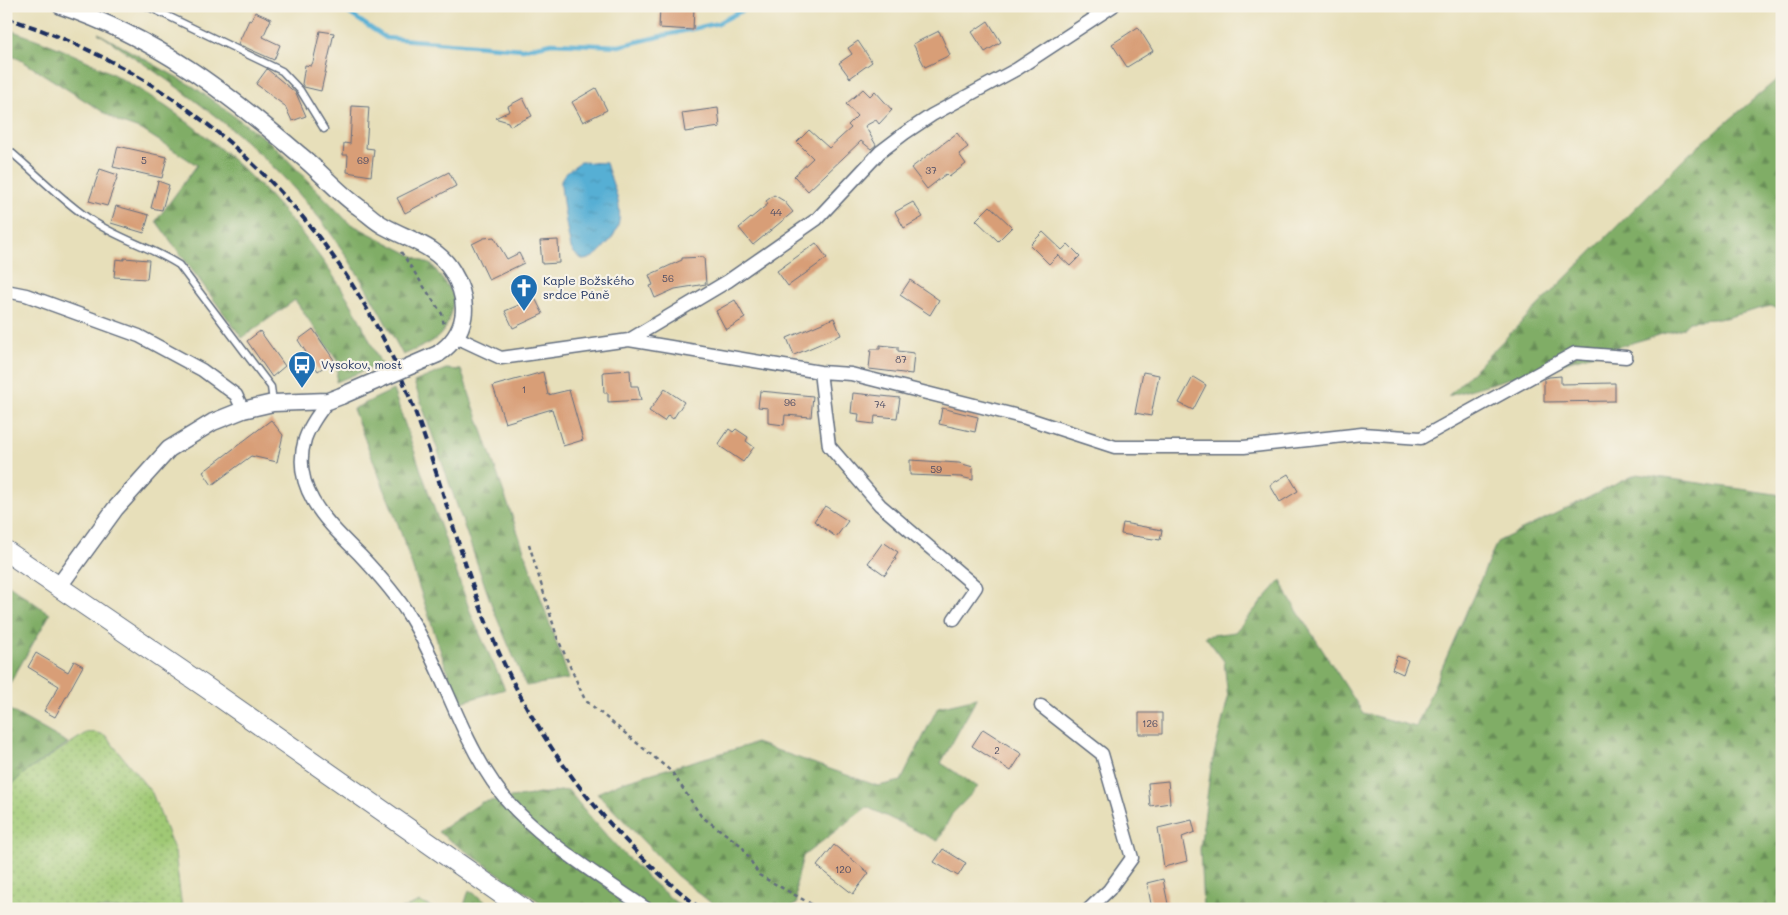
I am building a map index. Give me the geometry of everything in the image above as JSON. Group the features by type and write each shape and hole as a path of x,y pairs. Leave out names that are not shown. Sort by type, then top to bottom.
{"main road":[{"path":"6,552 59,586 515,903"}],"street":[{"path":"59,586 115,509 169,448 213,422 243,410 273,404 335,398 447,347 464,321 463,297 453,272 444,260 426,245 383,226 352,203 266,126 191,69 121,30 61,6"},
{"path":"629,340 728,281 817,219 880,152 905,133 932,115 1017,69 1113,6"},
{"path":"6,291 26,295 139,336 202,370 236,395 243,410"},
{"path":"447,347 501,358 629,340 820,372 851,374 1026,418 1115,446 1244,448 1362,434 1421,438 1576,353 1626,357"},
{"path":"820,372 828,446 880,506 976,587 954,619"},
{"path":"335,398 314,420 306,438 302,455 304,480 313,503 334,530 375,572 410,617 494,784 522,815 552,840 647,909"},
{"path":"1041,706 1102,754 1132,858 1110,890 1090,909"}],"lane":[{"path":"147,6 282,71 300,90 324,129"},
{"path":"6,148 90,219 117,235 158,252 179,265 271,386 273,404"}],"path":[{"path":"399,250 442,314 447,347"},
{"path":"529,544 558,637 585,700 672,772 701,816 742,846 759,875 820,909"}],"green space":[{"path":"6,29 58,48 109,72 156,100 201,132 242,168 280,208 316,251 352,305 381,364 336,382 338,362 295,300 242,338 156,221 197,165 142,130 119,122 19,59 6,54"},
{"path":"98,33 194,87 271,143 349,223 433,266 454,296 448,321 440,335 426,345 403,355 347,256 306,202 283,177 234,131 208,110"},
{"path":"1782,75 1782,311 1770,306 1725,318 1689,321 1683,328 1448,396 1687,156"},
{"path":"446,369 461,370 569,679 526,686 493,609 414,382"},
{"path":"393,390 472,617 505,689 458,703 398,524 353,409"},
{"path":"1637,474 1782,495 1782,909 1203,909 1200,849 1211,767 1228,698 1224,661 1205,636 1235,632 1281,580 1289,598 1363,713 1416,727 1497,542"},
{"path":"6,583 50,614 6,690"},
{"path":"977,698 941,763 978,787 952,814 938,841 867,807 803,856 796,885 797,904 786,909 722,909 715,906 676,875 597,793 622,782 756,743 878,786 901,781 938,707"},
{"path":"6,708 68,743 23,774 6,790"},
{"path":"93,732 105,735 152,793 175,852 182,909 6,909 6,791 23,774 86,733"},
{"path":"568,790 622,852 652,882 684,909 550,909 438,832 482,802"},
{"path":"469,890 496,909 463,909"},
{"path":"420,902 435,909 402,909"}],"water":[{"path":"580,162 606,163 617,196 620,216 613,236 605,246 591,258 584,260 572,250 561,185 564,175"}],"building":[{"path":"694,6 693,30 659,28 660,7"},
{"path":"255,12 271,19 263,37 280,45 274,60 238,44 249,20 251,21"},
{"path":"988,21 1001,42 985,52 972,32"},
{"path":"1138,27 1153,51 1127,67 1112,44"},
{"path":"320,31 334,33 321,91 304,87 302,84 305,65 311,66 313,62"},
{"path":"939,31 950,55 925,67 913,44"},
{"path":"858,41 872,62 850,78 839,63 852,54 848,48"},
{"path":"267,69 296,93 306,116 292,121 285,106 256,84"},
{"path":"596,88 607,110 583,122 572,102"},
{"path":"863,89 870,96 875,91 892,110 879,124 876,120 865,126 876,145 871,149 861,141 808,191 794,176 813,158 797,142 809,130 829,148 851,128 848,125 857,116 846,104"},
{"path":"523,98 532,116 510,126 508,122 495,118 510,111 508,106"},
{"path":"352,106 369,107 366,148 374,149 371,176 347,172 348,155 343,155 344,143 350,144"},
{"path":"718,108 720,127 685,132 682,113"},
{"path":"957,133 968,147 959,154 966,164 949,177 946,174 927,189 911,168"},
{"path":"118,146 167,157 162,178 113,167"},
{"path":"100,169 118,175 107,206 89,201"},
{"path":"449,172 456,186 405,213 397,198"},
{"path":"158,181 169,185 162,210 151,208"},
{"path":"774,195 784,201 793,212 753,245 739,228 768,204 766,201"},
{"path":"913,202 923,217 904,228 895,212"},
{"path":"116,206 149,215 144,233 111,223"},
{"path":"990,206 1012,227 998,241 976,220"},
{"path":"1043,232 1062,250 1068,244 1080,256 1070,266 1058,255 1049,264 1030,245"},
{"path":"494,237 507,259 519,253 524,263 489,280 472,244 484,238"},
{"path":"558,240 559,263 542,264 540,241"},
{"path":"816,243 827,258 788,286 777,271"},
{"path":"704,257 706,284 675,289 655,298 650,286 653,285 649,275 682,260 682,258"},
{"path":"124,258 149,260 147,279 114,277 116,259 124,260"},
{"path":"910,280 939,300 930,315 900,295"},
{"name":"Kaple Božského srdce Páně","path":"535,298 543,314 513,328 505,311"},
{"path":"735,300 745,318 726,330 716,311"},
{"path":"834,318 841,335 794,355 787,338"},
{"path":"313,329 334,360 318,371 298,340"},
{"path":"260,331 285,366 272,377 247,341"},
{"path":"880,345 898,347 898,351 914,353 912,374 869,369 871,349 880,349"},
{"path":"630,370 631,386 638,386 641,400 608,402 608,393 604,393 603,372"},
{"path":"543,372 548,395 569,390 583,440 563,446 552,409 505,423 493,386"},
{"path":"1143,372 1159,375 1151,416 1135,413"},
{"path":"1561,376 1561,384 1615,383 1615,401 1544,402 1544,379"},
{"path":"1193,377 1206,385 1193,410 1179,403"},
{"path":"665,389 684,402 673,419 668,415 664,421 649,411"},
{"path":"760,391 813,396 811,417 785,415 784,425 768,423 768,408 758,407"},
{"path":"853,393 900,398 897,418 875,416 874,424 858,422 859,414 851,413"},
{"path":"942,408 978,417 975,432 939,424"},
{"path":"271,420 283,435 277,462 251,456 212,485 203,472"},
{"path":"729,429 733,432 736,429 748,437 746,441 754,447 743,462 718,445"},
{"path":"910,460 959,463 973,467 973,480 961,477 910,475"},
{"path":"1288,474 1298,491 1280,502 1270,485"},
{"path":"825,506 848,521 836,537 814,521"},
{"path":"1123,523 1162,530 1160,540 1121,534"},
{"path":"883,542 898,552 894,558 896,559 885,575 868,563"},
{"path":"36,653 68,672 74,661 83,666 55,717 44,711 59,686 28,667"},
{"path":"1397,656 1408,660 1403,674 1392,669"},
{"path":"1139,713 1162,713 1162,734 1139,734"},
{"path":"983,729 1022,754 1011,771 972,746"},
{"path":"1168,781 1170,803 1150,806 1148,783"},
{"path":"1192,820 1195,832 1182,837 1187,861 1164,867 1158,828"},
{"path":"834,845 869,873 853,894 817,866"},
{"path":"943,849 966,863 958,876 934,862"},
{"path":"1163,879 1169,909 1152,909 1147,883"}],"waterway":[{"path":"338,6 386,38 523,49 552,43 619,46 718,23 751,6"}],"railway":[{"path":"6,18 67,41 126,69 180,104 231,144 277,188 319,238 356,291 388,348 416,413 483,614 501,657 522,699 545,738 601,813 665,879 701,909"}],"place":[{"name":"Kaple Božského srdce Páně","path":"524,312"},
{"name":"Vysokov, most","path":"302,389"}]}
